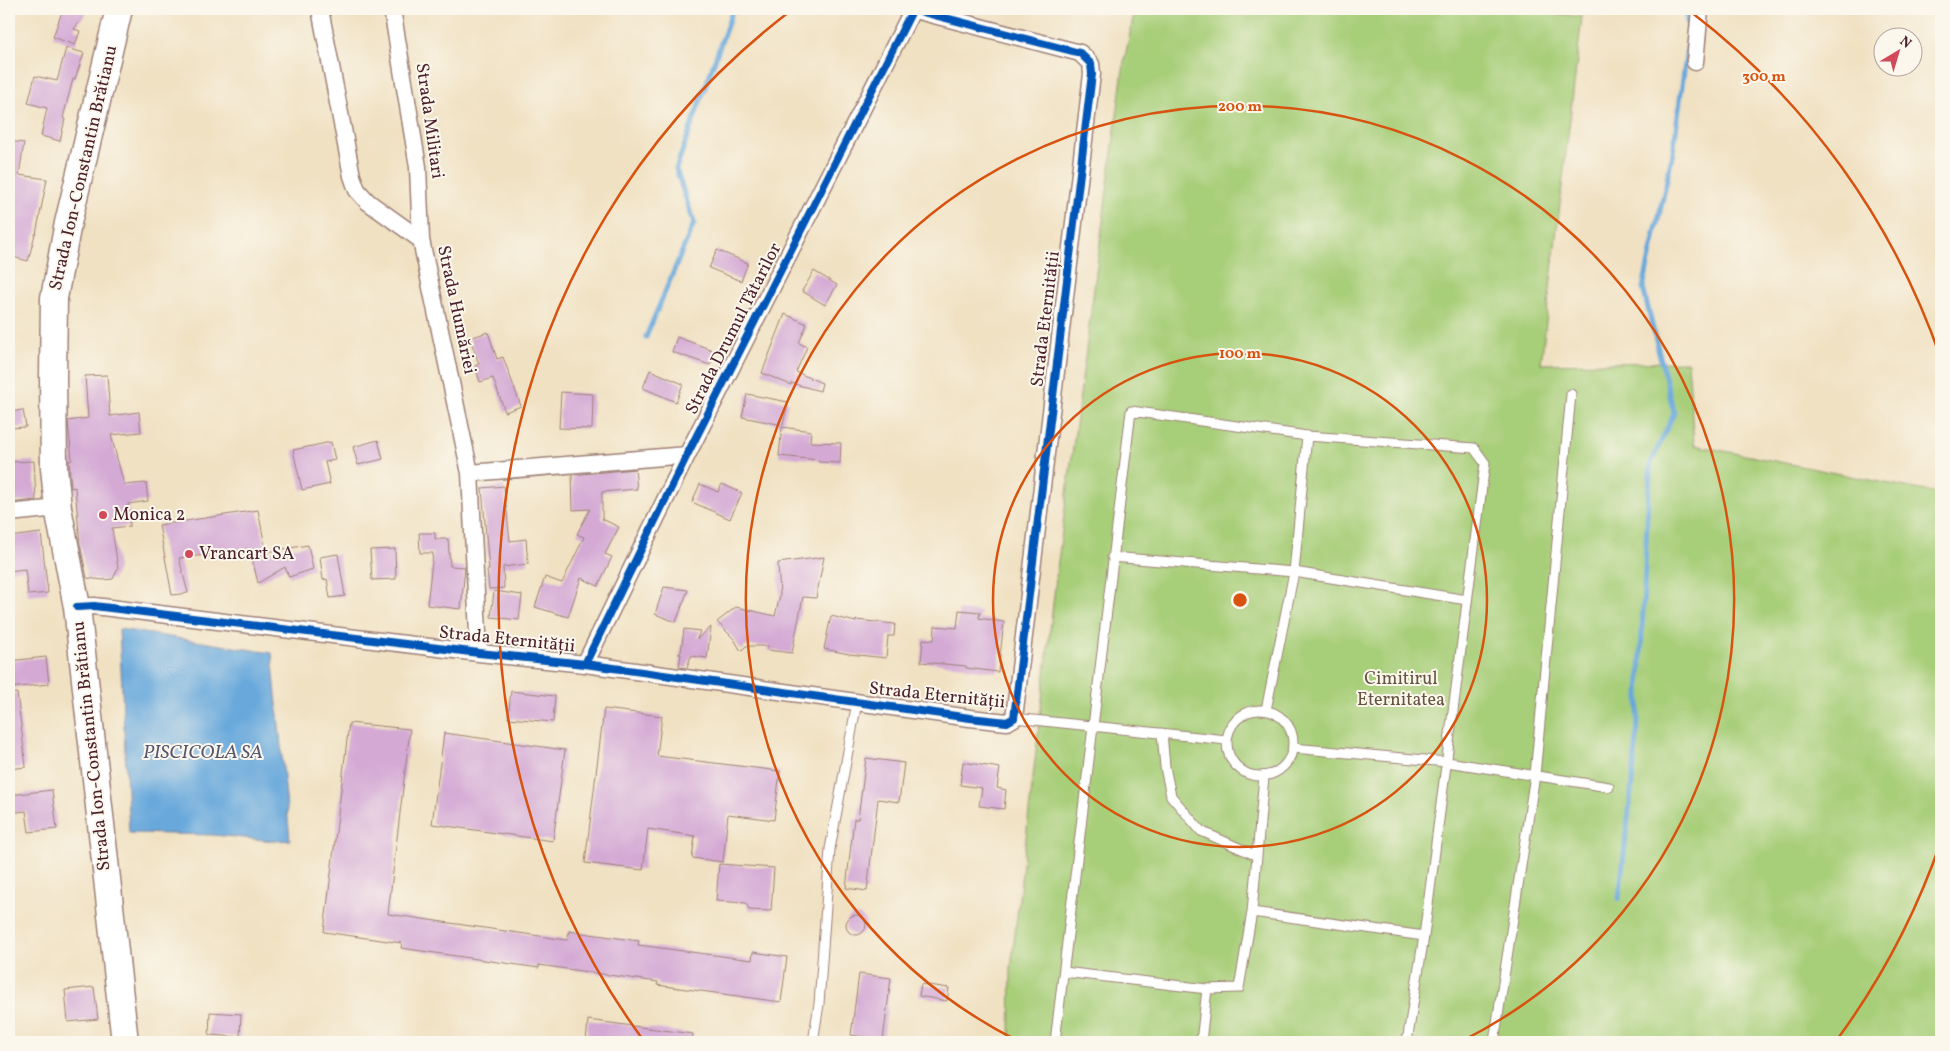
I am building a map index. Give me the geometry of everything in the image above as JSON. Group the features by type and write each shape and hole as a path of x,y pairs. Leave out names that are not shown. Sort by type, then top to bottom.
{"main road":[{"name":"Strada Ion-Constantin Brătianu","path":"119,9 68,223 54,298 54,468 58,508 77,607 125,1042"}],"street":[{"name":"Strada Humăriei","path":"320,9 352,176 357,190 368,202 421,240 470,473 479,653"},
{"name":"Strada Militari","path":"392,9 418,167 421,240"},
{"name":"Strada Drumul Tătarilor","path":"585,664 687,455 912,9"},
{"name":"Strada Eternității","path":"77,607 94,606 479,653 585,664 1007,722 1014,718 1092,74 1091,64 1080,53 1054,45 912,9"},
{"path":"1695,62 1700,9"},
{"path":"470,473 687,455"},
{"path":"9,513 58,508"}],"lane":[{"path":"1494,1042 1535,775 1570,394"},
{"path":"1055,1042 1094,726 1112,556 1131,411 1307,436 1474,448 1485,463 1424,936 1408,1042"},
{"path":"1266,710 1294,572 1307,436"},
{"path":"1112,556 1294,572 1467,600"},
{"path":"813,1042 819,1004 830,849 857,702"},
{"path":"1266,710 1281,717 1288,726 1293,748 1283,767 1274,773 1264,776 1253,775 1243,772 1235,765 1229,756 1227,740 1232,724 1239,716 1250,711 1266,710"},
{"path":"1014,718 1227,740"},
{"path":"1162,733 1164,767 1171,796 1201,831 1257,856"},
{"path":"1293,748 1447,762 1609,786"},
{"path":"1064,972 1207,989 1240,988 1252,912 1264,776"},
{"path":"1252,912 1424,936"},
{"path":"1201,1042 1207,989"}],"green space":[{"name":"Cimitirul Eternitatea","path":"1135,9 1525,9 1582,17 1541,364 1688,362 1694,445 1941,494 1941,1042 1010,1042 1011,968 1057,569 1124,62"}],"water":[{"name":"PISCICOLA SA","path":"119,629 272,653 290,840 274,841 214,835 129,833"}],"building":[{"path":"63,9 89,9 74,29 80,31 75,45 53,37"},
{"path":"66,48 84,53 75,79 73,79 63,118 65,119 60,141 41,136 47,108 28,103 35,76 57,81"},
{"path":"9,141 24,143 19,175 47,179 36,234 28,261 9,256"},
{"path":"717,250 748,263 741,281 709,268"},
{"path":"814,271 837,285 825,305 802,291"},
{"path":"785,314 807,324 799,343 807,347 796,372 822,383 820,391 791,383 791,385 762,373"},
{"path":"488,332 497,359 503,357 521,406 505,412 493,378 480,382 475,366 479,364 470,338"},
{"path":"677,337 715,351 710,365 672,352"},
{"path":"650,370 683,384 676,402 643,388"},
{"path":"107,375 110,416 139,412 141,432 111,435 124,485 146,483 148,501 128,504 130,526 112,528 118,568 113,579 103,580 87,578 80,544 75,487 71,488 69,461 72,460 68,421 88,418 85,376"},
{"path":"561,392 593,394 592,429 559,428"},
{"path":"747,394 788,402 783,425 742,417"},
{"path":"23,410 26,427 9,428 9,412"},
{"path":"782,427 811,431 810,442 841,443 840,463 779,456"},
{"path":"378,440 383,459 358,465 353,447"},
{"path":"331,442 335,460 325,462 330,484 302,490 293,450"},
{"path":"34,461 36,500 9,503 9,462"},
{"path":"635,469 637,489 602,492 602,519 619,527 605,554 612,557 598,586 581,578 568,617 535,607 545,577 562,583 584,537 577,534 590,509 573,510 572,475"},
{"path":"700,484 718,492 722,484 742,493 730,519 692,502"},
{"path":"504,486 510,541 526,539 528,564 503,567 504,588 489,589 482,488"},
{"name":"Vrancart SA","path":"258,510 266,552 308,545 313,569 289,577 285,567 258,583 250,550 179,558 188,593 172,595 159,525"},
{"path":"41,533 48,593 28,595 25,569 9,571 9,537"},
{"path":"419,533 435,533 435,539 448,539 450,566 465,567 461,609 427,605 433,553 420,553"},
{"path":"395,549 396,579 372,580 370,550"},
{"path":"338,554 345,596 330,598 327,579 323,580 320,557"},
{"path":"824,557 816,598 803,597 792,653 767,650 768,646 746,646 741,651 734,639 717,622 736,607 775,616 780,595 778,563"},
{"path":"664,587 688,590 676,622 655,614"},
{"path":"494,591 522,595 519,620 491,617"},
{"path":"959,610 980,612 979,618 1004,622 998,672 966,668 966,666 921,662 923,639 934,640 935,626 957,628"},
{"path":"831,616 856,622 856,620 895,624 894,636 888,636 886,658 824,649"},
{"path":"711,627 707,658 691,656 687,668 679,667 681,654 678,654 681,652 684,629 700,631 697,639"},
{"path":"46,657 49,684 9,688 9,661"},
{"path":"511,691 555,696 553,722 508,718"},
{"path":"17,693 26,767 9,769 9,694"},
{"path":"604,709 662,716 657,756 780,771 774,820 728,814 723,862 692,858 695,836 648,829 643,870 585,863"},
{"path":"349,723 410,729 388,914 567,940 569,931 639,941 638,945 752,960 753,952 787,957 781,1002 657,985 658,982 539,965 539,968 401,948 402,943 324,932"},
{"path":"444,733 565,750 553,841 432,824"},
{"path":"866,758 904,763 899,802 878,799 867,891 846,888 854,819 858,819"},
{"path":"963,762 1000,768 997,788 1006,790 1004,809 979,806 982,788 960,785"},
{"path":"52,790 57,829 29,832 26,811 9,813 9,795"},
{"path":"719,864 774,868 771,911 749,910 746,903 716,901"},
{"path":"856,915 863,918 866,925 863,932 856,935 849,932 846,925 849,918"},
{"path":"859,974 891,978 883,1040 851,1035"},
{"path":"921,984 949,988 947,1001 919,996"},
{"path":"94,987 98,1019 68,1022 65,990"},
{"path":"210,1012 241,1014 240,1037 209,1035"},
{"path":"588,1020 693,1034 692,1042 586,1042"}],"waterway":[{"path":"646,337 694,223 676,169 733,9"},
{"path":"1619,899 1637,738 1651,463 1674,413 1643,288 1673,152 1689,34 1685,9"}],"cycle path":[{"path":"77,607 94,606 479,653 585,664 970,718 1007,722 1014,718 1092,74 1091,64 1080,53 911,9"},
{"path":"585,664 687,455 913,9"}],"place":[{"name":"Monica 2","path":"103,515"},
{"name":"Vrancart SA","path":"189,554"}]}
